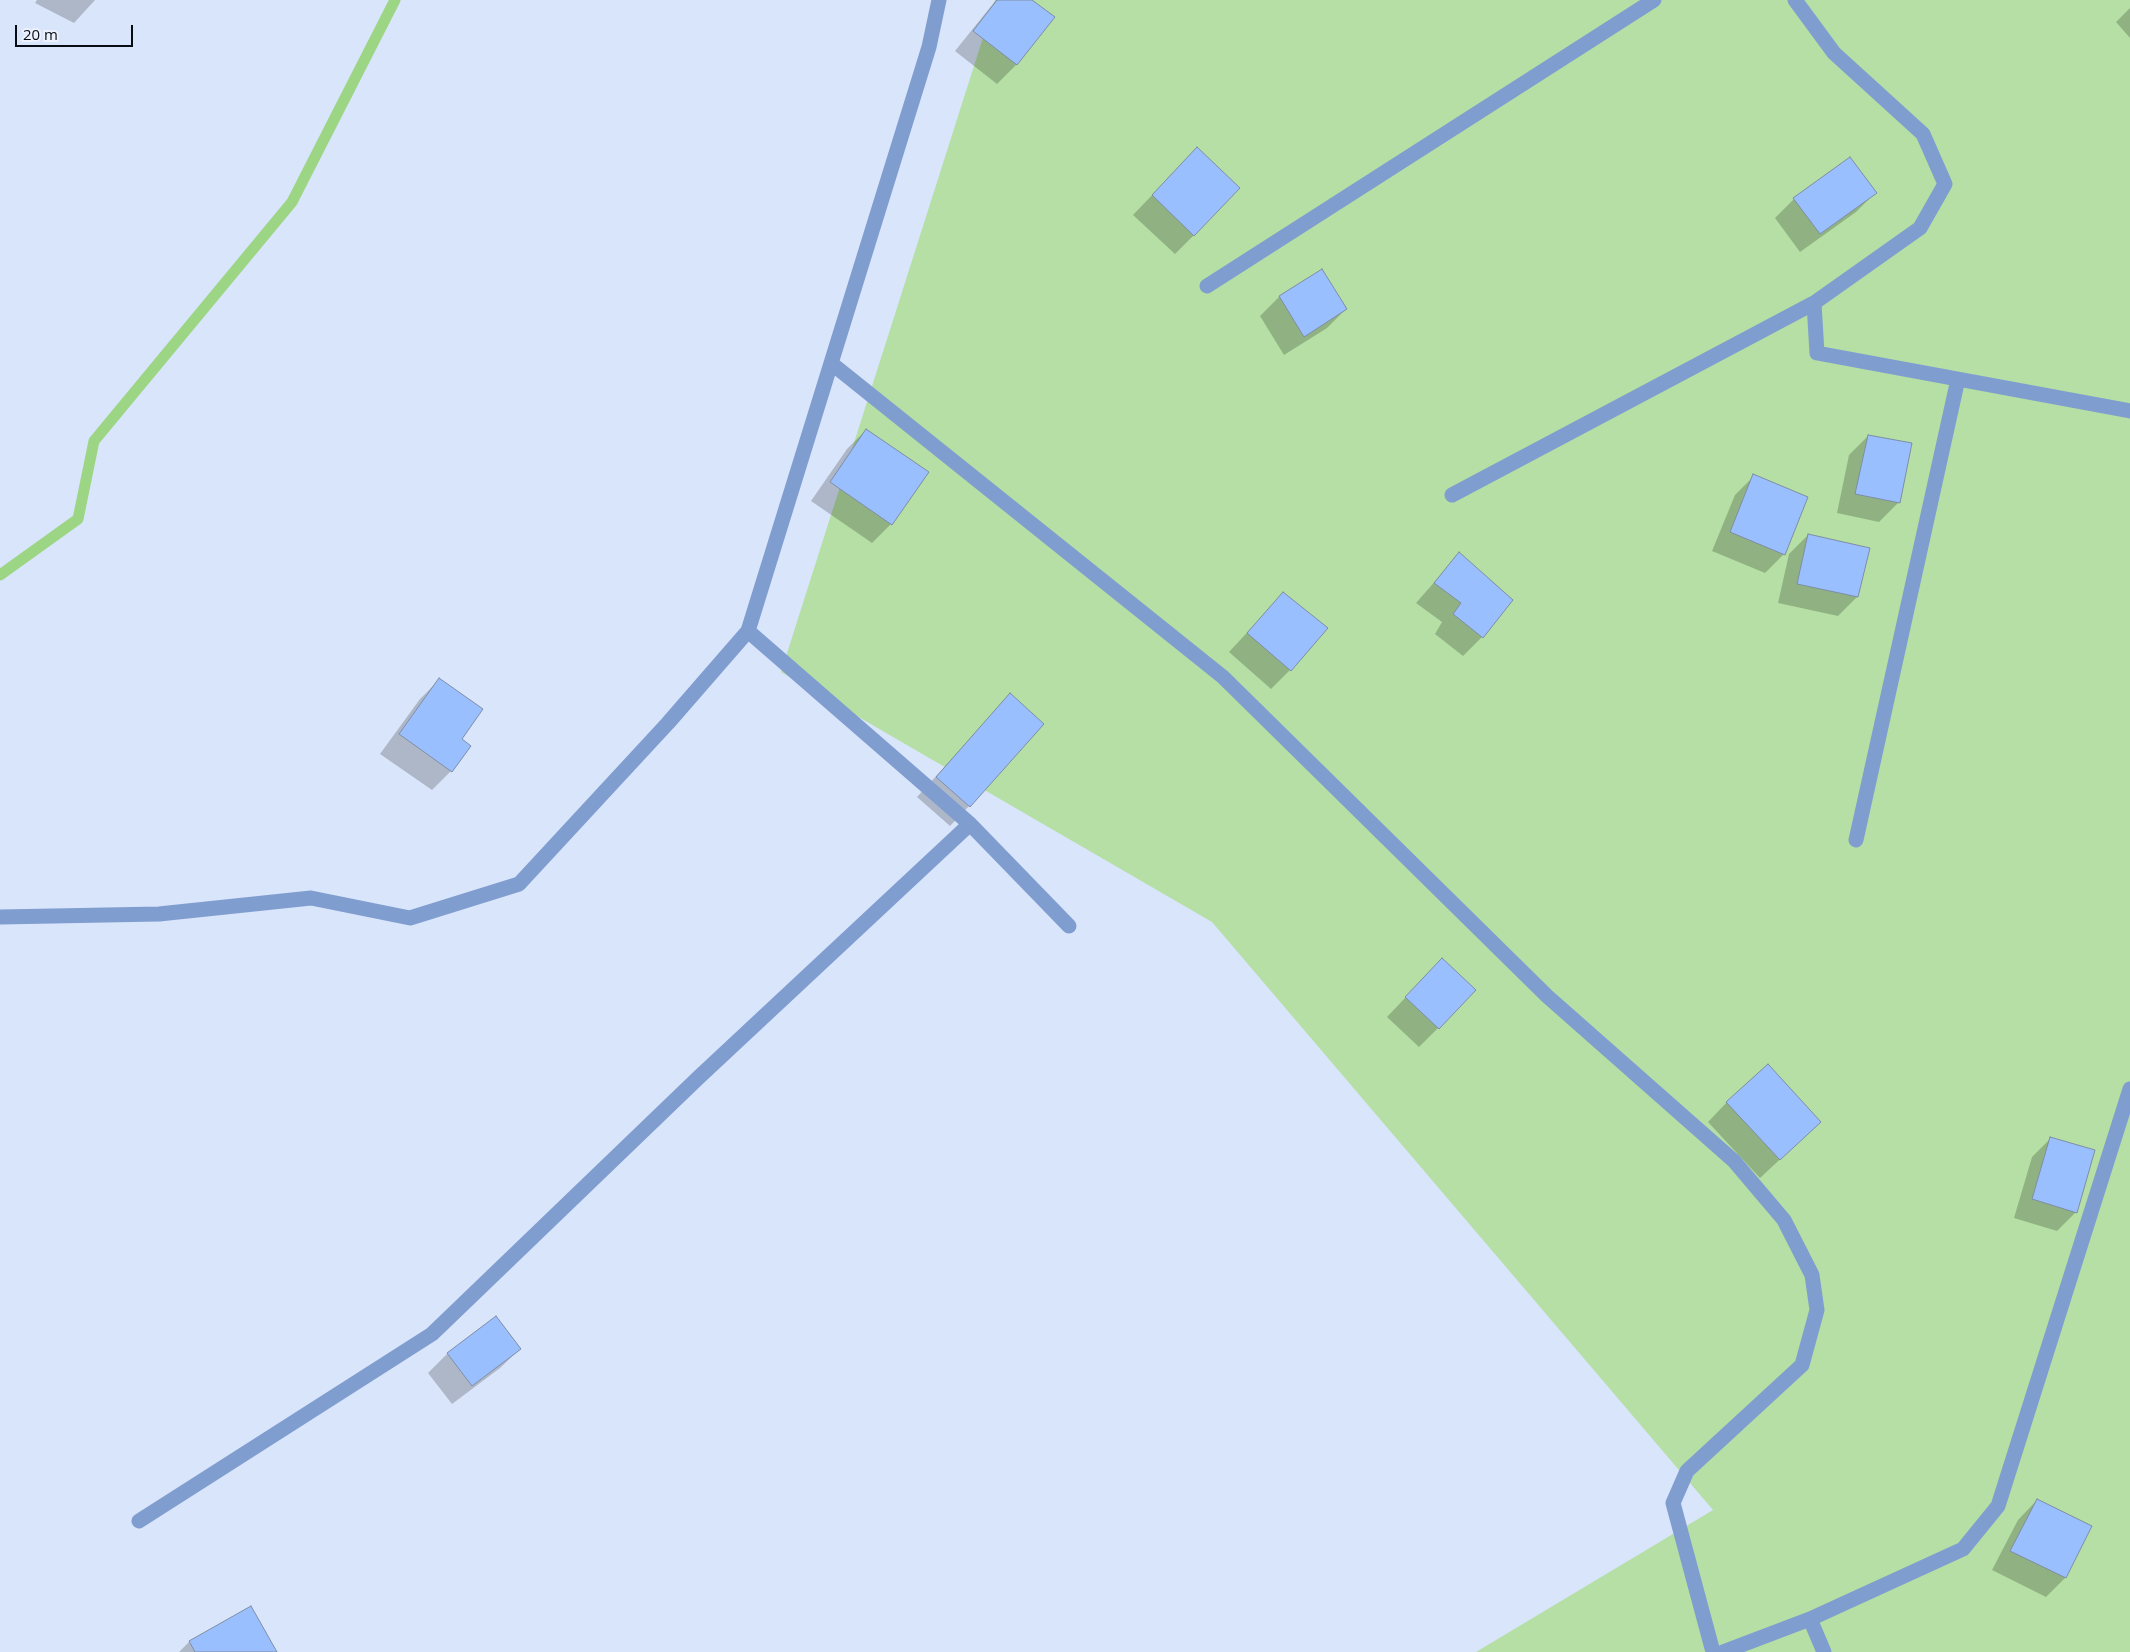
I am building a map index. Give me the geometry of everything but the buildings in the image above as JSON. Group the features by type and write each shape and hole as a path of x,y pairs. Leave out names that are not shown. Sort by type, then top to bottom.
{"street":[{"path":"0,917 159,914 311,898 410,918 519,884 668,723 748,631 929,47 939,0"},
{"path":"1207,286 1654,0"},
{"path":"1452,495 1814,303 1920,228 1945,184 1923,134 1834,53 1795,0"},
{"path":"1814,303 1817,352 2130,412"},
{"path":"831,363 1223,677 1547,996 1734,1161 1784,1220 1812,1275 1816,1310 1802,1364 1687,1471 1673,1502 1713,1652"},
{"path":"1856,840 1958,379"},
{"path":"748,631 970,824 1069,926"},
{"path":"139,1521 432,1334 691,1085 970,824"},
{"path":"1723,1652 1810,1619 1963,1549 1998,1506 2130,1089"},
{"path":"1810,1619 1824,1652"}],"green space":[{"path":"995,0 2130,0 2130,1652 1476,1652 1713,1510 1212,922 781,672"}],"waterway":[{"path":"0,575 78,519 94,441 292,202 395,0"}]}
